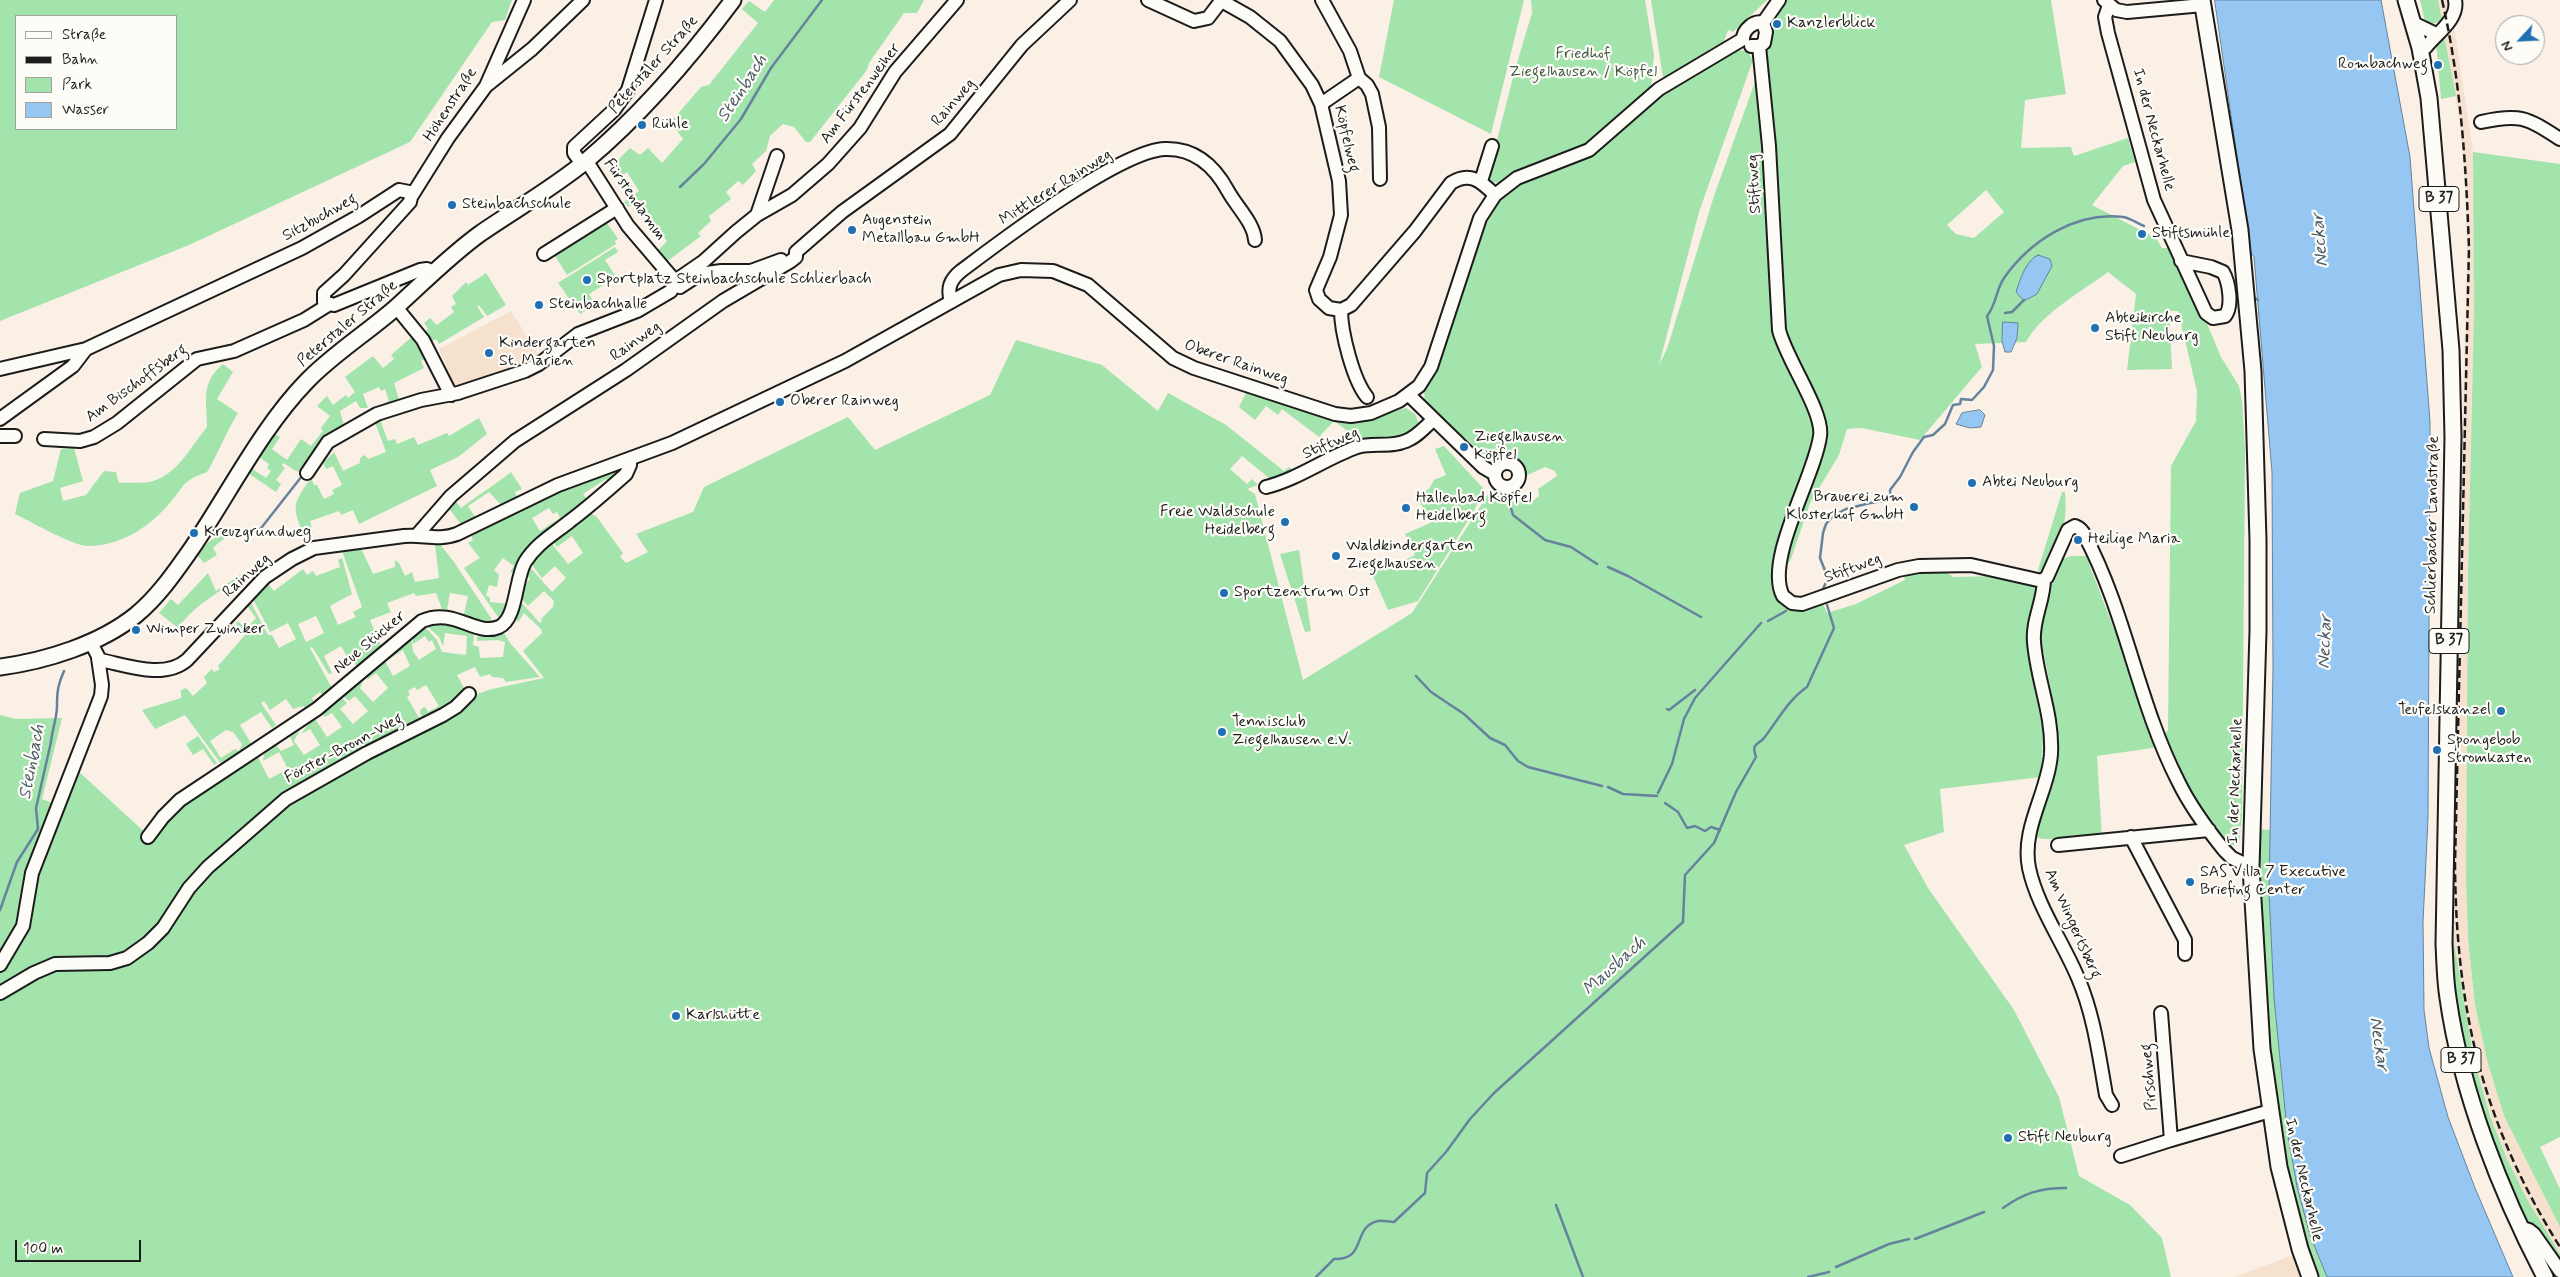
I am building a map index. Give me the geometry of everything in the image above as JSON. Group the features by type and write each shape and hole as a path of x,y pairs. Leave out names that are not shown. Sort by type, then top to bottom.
{"main road":[{"name":"Peterstaler Straße","path":"0,667 44,658 90,641 128,621 150,603 184,560 290,399 320,368 396,307 466,244 584,162 645,106 697,47 733,0"},
{"name":"Schlierbacher Landstraße","path":"2406,0 2420,48 2429,98 2442,235 2452,393 2444,944 2448,997 2460,1056 2476,1110 2502,1183 2546,1277"},
{"name":"In der Neckarhelle","path":"2202,2 2240,230 2253,371 2258,613 2251,867 2257,984 2270,1111 2285,1192 2300,1249 2310,1277"}],"street":[{"name":"Höhenstraße","path":"411,197 448,138 486,86 524,0"},
{"path":"486,86 532,50 583,0"},
{"path":"584,162 574,153 574,147 614,110 628,90 656,0"},
{"name":"Am Fürstenweiher","path":"307,472 328,442 364,421 390,409 450,395 532,368 578,334 637,312 661,297 673,288 674,281 704,261 757,215 770,210 803,186 845,146 870,113 895,72 958,0"},
{"name":"Rainweg","path":"98,658 156,670 176,667 187,660 266,577 292,559 314,548 416,535 452,496 515,441 587,392 626,370 715,306 791,261 796,252 842,212 950,134 1022,45 1070,0"},
{"path":"1148,0 1194,22 1208,18 1220,1"},
{"path":"1322,0 1350,51 1359,78 1368,85 1372,94 1377,119 1380,179"},
{"path":"1743,39 1744,32 1758,22 1763,23 1779,0"},
{"name":"In der Neckarhelle","path":"2150,10 2170,0"},
{"path":"2420,48 2426,47 2455,14 2455,0"},
{"name":"Köpfelweg","path":"1220,1 1250,17 1280,41 1312,85 1321,104 1339,181 1341,215 1330,257 1316,290 1319,299 1325,306 1341,310"},
{"name":"In der Neckarhelle","path":"2181,261 2211,267 2224,274 2228,288 2229,311 2223,317 2217,319 2206,313 2181,261 2158,211 2147,178 2108,33 2105,17 2106,3 2121,11 2150,10 2202,2"},
{"name":"Stiftweg","path":"1763,23 1766,36 1764,43 1759,46 1769,146 1779,330 1787,354 1816,414 1821,434 1782,552 1779,573 1782,593 1790,602 1802,604 1898,570 1919,566 1971,565 1992,568 2033,580 2044,580"},
{"path":"2413,24 2436,34"},
{"path":"1743,39 1750,46 1759,46"},
{"path":"1495,474 1483,467 1432,420 1409,395 1422,382 1435,358 1480,218 1495,195 1517,178 1589,150 1659,89 1743,39"},
{"path":"1321,104 1339,94 1359,78"},
{"path":"2481,122 2505,117 2522,118 2537,124 2560,140"},
{"path":"1482,182 1492,146"},
{"name":"Mittlerer Rainweg","path":"951,302 949,289 952,279 981,256 1086,185 1126,163 1157,150 1170,150 1188,154 1210,166 1252,227 1255,240"},
{"path":"757,215 777,156"},
{"name":"Fürstendamm","path":"584,162 633,232 674,281"},
{"path":"1367,397 1353,366 1343,328 1341,310 1351,305 1380,273 1451,183 1463,177 1471,177 1482,182 1495,195"},
{"name":"Sitzbuchweg","path":"0,369 86,348 302,248 359,216 398,190 407,190 411,197"},
{"path":"411,197 404,208 362,255 324,293 323,298 328,305 346,302 420,270 427,269 434,272"},
{"path":"544,254 617,208"},
{"path":"674,281 680,287 697,276 706,273 750,271 775,263 796,252"},
{"name":"Oberer Rainweg","path":"416,535 433,538 453,536 558,485 630,460 704,428 845,361 1005,272 1021,270 1053,271 1093,289 1173,358 1194,368 1342,415 1361,415 1378,411 1409,395"},
{"name":"Am Bischoffsberg","path":"44,439 80,441 94,437 117,423 197,360 234,350 304,320 328,305"},
{"path":"396,307 423,340 450,395"},
{"path":"0,419 73,366 86,348"},
{"name":"Stiftweg","path":"1266,487 1288,480 1362,446 1394,445 1406,441 1416,435 1432,420"},
{"path":"0,436 15,436"},
{"name":"Neue Stücker","path":"148,836 180,800 311,714 422,621 441,616 456,618 483,628 492,629 503,624 511,613 518,578 530,555 544,540 579,514 626,474 630,460"},
{"path":"2044,580 2066,533 2073,526 2079,528 2086,536 2101,574 2148,709 2173,770 2209,830 2232,858 2251,867"},
{"name":"Am Wingertsberg","path":"2044,580 2033,634 2051,721 2050,754 2047,777 2029,834 2028,860 2036,889 2083,990 2091,1016 2106,1096 2112,1105"},
{"path":"0,965 23,926 32,873 101,696 102,685 98,658 90,641"},
{"name":"Förster-Bronn-Weg","path":"0,993 34,973 55,964 110,963 127,958 148,943 162,928 189,888 208,867 286,799 374,750 443,715 469,694"},
{"path":"2058,845 2209,830"},
{"path":"2131,837 2184,940 2185,954"},
{"name":"Pirschweg","path":"2161,1012 2171,1140"},
{"path":"2121,1156 2270,1111"},
{"path":"2522,1228 2534,1234 2560,1271"}],"shaded area":[{"path":"2438,0 2450,0 2473,152 2474,313 2468,573 2466,878 2468,939 2475,1005 2487,1060 2504,1116 2560,1227 2560,1254 2527,1199 2507,1159 2490,1116 2474,1060 2463,1009 2453,937 2457,616 2467,255 2465,184 2460,123"},
{"name":"Kindergarten St. Marien","path":"511,311 540,357 526,366 453,388 443,370 447,367 439,349"},
{"path":"2296,1254 2305,1277 2234,1277"}],"green space":[{"path":"0,0 512,0 505,20 492,22 410,142 189,245 0,321"},
{"path":"774,0 924,0 917,13 904,13 869,63 867,70 810,142 806,142 794,127 783,124 770,136 766,151 752,164 756,171 743,185 738,181 726,192 731,199 709,216 711,221 698,233 701,236 665,263 656,253 667,241 636,201 629,207 624,202 639,191 627,172 618,178 611,167 630,148 640,155 648,148 662,163 683,139 671,122 701,87 709,85 758,23 742,9 749,1 765,12"},
{"path":"1394,0 1524,0 1491,134 1379,77"},
{"name":"Friedhof Ziegelhausen / Köpfel","path":"1531,0 1645,0 1654,55 1651,87 1594,143 1501,184 1487,180 1514,73 1532,13"},
{"path":"1651,0 1767,0 1733,32 1728,30 1721,50 1664,84"},
{"path":"1783,0 2051,0 2066,94 2025,100 2021,148 2071,147 2074,156 2128,138 2135,162 2123,166 2092,205 2156,238 2162,248 2169,248 2203,314 2221,357 2239,386 2242,401 2245,449 2242,817 2239,844 2228,846 2209,820 2184,779 2164,735 2168,730 2171,466 2196,421 2197,391 2178,311 2169,311 2172,369 2127,370 2136,294 2108,272 2052,312 2033,331 2026,342 1975,344 1982,367 1920,440 1862,428 1847,429 1839,455 1810,503 1791,559 1784,570 1772,580 1776,597 1788,605 1803,608 1823,604 1827,613 1856,604 1905,580 1904,574 1945,571 1953,577 2000,576 2039,587 2028,621 2027,635 2030,661 2041,707 2043,725 2041,777 1940,789 1944,832 1904,845 1928,888 2014,1010 2059,1097 2079,1176 2130,1205 2162,1238 2171,1277 0,1277 0,715 16,719 62,718 42,799 60,806 76,769 151,838 182,801 258,757 269,779 288,769 279,752 263,761 264,754 276,745 281,751 294,745 290,737 300,730 294,741 304,755 320,745 310,729 301,734 314,717 327,737 342,727 332,713 325,717 321,712 341,697 347,703 340,709 353,724 368,711 355,696 349,701 341,694 367,671 360,688 373,702 388,688 376,673 367,680 373,667 390,651 385,661 393,676 410,666 403,650 388,660 394,653 393,650 411,634 413,651 419,660 436,649 432,640 429,642 425,636 413,644 412,633 424,626 437,640 442,652 466,655 467,636 445,633 443,646 439,637 427,626 434,623 448,622 484,632 474,635 473,645 479,647 480,658 503,657 505,642 498,640 477,641 477,637 503,631 510,643 540,677 506,682 503,678 492,677 490,674 480,677 475,667 457,675 466,692 455,706 424,721 420,713 421,709 425,707 428,712 439,706 426,685 417,690 415,687 408,691 410,695 407,697 422,723 395,736 397,740 448,715 471,696 492,689 544,678 523,651 542,633 541,629 524,613 518,622 516,620 520,601 540,623 541,619 553,607 554,601 544,591 528,606 522,599 523,586 530,579 524,573 529,566 552,592 566,578 555,566 542,578 532,565 545,548 552,544 568,564 583,553 572,536 557,547 553,541 590,513 596,516 623,553 620,557 626,563 648,552 636,534 693,512 704,487 848,417 875,450 990,395 1016,340 1102,365 1158,411 1168,393 1226,425 1284,471 1289,467 1295,472 1274,482 1242,456 1230,469 1247,484 1252,479 1258,485 1247,489 1255,494 1303,680 1412,613 1489,493 1532,502 1539,496 1538,489 1557,476 1555,471 1545,467 1523,477 1522,466 1513,459 1505,459 1488,465 1472,448 1473,445 1469,441 1442,421 1437,412 1425,403 1424,391 1428,384 1426,383 1439,362 1481,229 1486,216 1497,200 1512,186 1529,178 1570,165 1592,153 1658,94 1737,50 1747,51 1753,60 1699,212 1659,365 1667,349 1714,196 1760,68 1774,339 1804,401 1810,421 1825,413 1795,358 1786,331 1766,52","holes":["1986,190 2004,212 1974,238 1956,234 1947,225"]},
{"path":"2420,0 2438,0 2442,20 2430,25 2425,22"},
{"path":"2444,35 2456,96 2441,99 2436,42"},
{"path":"2473,152 2560,164 2560,1137 2540,1147 2560,1189 2560,1227 2504,1116 2487,1060 2475,1005 2468,939 2466,878 2468,573 2474,313"},
{"path":"605,220 618,239 615,241 616,244 567,275 555,256 557,250"},
{"name":"Sportplatz Steinbachschule Schlierbach","path":"615,247 618,252 605,260 616,277 589,294 595,305 580,314 558,283"},
{"path":"486,273 506,305 487,316 479,305 477,306 484,317 439,344 436,339 429,343 423,334 428,329 424,323 430,318 437,325 454,312 451,307 456,304 452,296 466,282 468,285"},
{"path":"413,336 426,358 421,361 424,368 394,383 399,400 385,405 384,403 389,401 385,389 381,391 379,387 363,394 368,408 360,408 356,401 340,411 344,426 324,438 298,472 283,463 282,465 285,468 276,480 281,484 276,492 251,475 249,472 251,468 266,478 271,471 267,468 269,464 259,457 275,434 280,437 272,449 287,460 301,439 311,446 323,431 321,428 330,416 317,406 327,396 333,405 346,395 348,398 355,392 345,377 373,356 383,368 394,359 391,355"},
{"path":"223,364 233,372 217,399 238,413 207,472 198,475 184,485 152,521 122,539 111,543 88,546 62,538 15,514 20,493 53,481 61,449 74,448 83,481 60,488 63,501 86,495 104,471 116,472 119,483 149,482 170,472 184,458 207,427 206,393 211,378"},
{"path":"1247,391 1342,421 1367,421 1406,408 1415,414 1419,424 1416,427 1418,429 1401,439 1357,443 1352,439 1354,436 1334,421 1319,437 1282,409 1278,415 1266,406 1255,420 1239,407"},
{"path":"388,415 381,422 388,441 395,439 397,444 414,437 418,445 447,433 449,436 479,418 487,434 458,457 430,470 437,486 359,524 353,510 341,515 339,511 310,521 313,532 304,537 296,513 296,502 309,481 312,480 314,485 317,485 324,499 334,494 332,490 342,485 333,466 326,469 323,463 334,452 343,471 360,463 360,458 365,455 368,459 386,452 375,422"},
{"path":"1444,446 1483,488 1474,511 1418,601 1388,610 1369,567 1375,561 1391,567 1415,555 1405,534 1430,523 1417,495 1429,489 1434,480 1446,475 1435,449"},
{"path":"623,466 624,470 583,494 588,501 521,558 514,573 510,572 514,566 503,558 494,570 499,575 497,587 489,585 486,596 490,597 490,602 508,604 504,616 500,620 464,568 480,558 468,543 473,540 470,533 540,499 542,501 548,495","holes":["549,508 553,514 557,512 560,518 540,531 532,518"]},
{"path":"511,472 522,489 515,492 518,500 503,507 489,492 468,506 477,520 463,527 447,506 454,499 461,508"},
{"path":"2062,492 2065,492 2066,505 2064,526 2053,553 2040,573 2038,570"},
{"path":"242,530 242,533 229,536 216,545 213,548 217,555 204,563 197,555 205,545 216,537"},
{"path":"439,543 454,562 491,618 490,622 470,619 470,616 464,614 468,596 450,593 447,610 442,609 436,593 416,596 414,593 387,603 391,612 370,620 382,648 358,668 354,662 351,663 341,646 324,656 332,673 329,674 312,647 310,648 333,690 325,698 320,692 312,698 314,702 307,711 303,706 293,709 286,699 270,710 264,701 261,703 276,725 272,728 261,712 240,725 254,748 224,768 185,715 155,729 142,710 181,698 181,690 186,688 193,696 207,683 204,677 212,669 214,672 220,669 218,666 245,635 236,624 238,621 246,629 256,618 248,607 242,611 240,609 249,599 268,635 272,635 279,648 296,639 288,623 270,632 253,599 268,584 274,591 303,569 307,575 313,571 316,576 340,567 338,560 342,558 352,594 330,606 338,625 356,617 353,612 362,607 342,551 344,549 361,548 373,574 395,567 395,560 399,563 405,576 412,572 415,582 439,578 435,544","holes":["316,616 324,633 306,642 298,624","226,730 233,732 242,744 239,751 235,749 221,758 210,741"]},
{"path":"1299,550 1311,631 1305,632 1280,554"},
{"path":"2071,556 2086,556 2159,747 2097,756 2102,839 2042,839 2035,836 2052,782 2056,727 2040,634 2042,618 2059,560"},
{"path":"208,573 216,591 243,573 244,575 200,605 178,628 159,613 171,599 178,605"},
{"path":"198,736 217,763 214,765 203,749 193,755 186,744"},
{"path":"2258,829 2271,830 2270,916 2273,974 2283,1088 2294,1170 2300,1198 2316,1251 2327,1277 2319,1277 2301,1226 2287,1171 2276,1114 2269,1056 2260,940"},
{"path":"2449,933 2453,937 2474,1060 2490,1116 2507,1159 2527,1199 2560,1254 2560,1265 2522,1215 2495,1152 2462,1044 2451,973"}],"water":[{"name":"Neckar","path":"2215,0 2381,0 2410,157 2430,422 2428,818 2423,922 2424,1010 2429,1048 2448,1117 2475,1188 2513,1277 2327,1277 2310,1235 2297,1187 2287,1130 2274,998 2269,892 2273,669 2272,472 2254,257 2251,253"},
{"path":"2038,255 2050,259 2052,266 2037,294 2024,301 2016,292 2027,266"},
{"path":"2003,322 2018,323 2017,338 2011,352 2005,352 2002,341"},
{"path":"1980,410 1985,415 1981,427 1970,428 1956,424 1962,413"}],"waterway":[{"name":"Steinbach","path":"680,187 704,164 741,119 771,68 822,0"},
{"name":"Mausbach","path":"1822,591 1828,578 1820,558 1826,524 1833,516 1846,509 1891,500 1890,490 1924,437 1933,435 1945,424 1953,405 1960,404 1961,399 1972,400 1984,387 1993,370 1994,346 1987,316 2001,283 2015,265 2027,252 2056,231 2088,219 2105,216 2123,217 2144,226"},
{"path":"2005,313 2012,312 2024,300"},
{"name":"Steinbach","path":"246,532 258,532 302,476"},
{"path":"1511,508 1513,515 1545,540 1571,547 1597,564"},
{"path":"1608,567 1628,576 1701,617"},
{"name":"Mausbach","path":"1316,1277 1334,1259 1345,1258 1351,1254 1356,1249 1361,1236 1370,1224 1380,1221 1394,1222 1425,1193 1427,1173 1446,1152 1470,1119 1494,1093 1683,922 1685,875 1714,843 1736,792 1756,757 1755,746 1764,738 1789,704 1807,687 1834,628 1827,605"},
{"path":"1768,621 1786,611"},
{"path":"1658,793 1672,764 1684,719 1695,698 1761,623"},
{"name":"Steinbach","path":"0,910 17,862 38,829 36,808 56,715 58,688 64,671"},
{"path":"1416,676 1431,692 1464,714 1490,738 1505,745 1518,761 1528,767 1602,786"},
{"path":"1667,709 1669,710 1695,690"},
{"path":"1608,787 1623,794 1657,796"},
{"path":"1665,803 1678,812 1687,828 1695,826 1705,831 1711,827 1720,830"},
{"path":"2003,1208 2033,1192 2066,1188"},
{"path":"1556,1205 1583,1277"},
{"path":"1915,1239 1984,1212"},
{"path":"1836,1267 1889,1244 1909,1239"},
{"path":"1808,1277 1829,1272"}],"railway":[{"path":"2442,0 2454,62 2462,123 2469,248 2455,864 2461,968 2468,1016 2493,1110 2511,1155 2533,1201 2560,1247"}],"place":[{"name":"Kanzlerblick","path":"1777,24"},
{"name":"Rombachweg","path":"2438,65"},
{"name":"Rühle","path":"642,125"},
{"name":"Steinbachschule","path":"452,205"},
{"name":"Augenstein Metallbau GmbH","path":"852,230"},
{"name":"Stiftsmühle","path":"2142,234"},
{"name":"Sportplatz Steinbachschule Schlierbach","path":"587,280"},
{"name":"Steinbachhalle","path":"539,305"},
{"name":"Abteikirche Stift Neuburg","path":"2095,328"},
{"name":"Kindergarten St. Marien","path":"489,353"},
{"name":"Oberer Rainweg","path":"780,402"},
{"name":"Ziegelhausen Köpfel","path":"1464,447"},
{"name":"Abtei Neuburg","path":"1972,483"},
{"name":"Brauerei zum Klosterhof GmbH","path":"1914,507"},
{"name":"Hallenbad Köpfel Heidelberg","path":"1406,508"},
{"name":"Freie Waldschule Heidelberg","path":"1285,522"},
{"name":"Kreuzgrundweg","path":"194,533"},
{"name":"Heilige Maria","path":"2078,540"},
{"name":"Waldkindergarten Ziegelhausen","path":"1336,556"},
{"name":"Sportzentrum Ost","path":"1224,593"},
{"name":"Wimper Zwinker","path":"136,630"},
{"name":"Teufelskanzel","path":"2501,711"},
{"name":"Tennisclub Ziegelhausen e.V.","path":"1222,732"},
{"name":"Spongebob Stromkasten","path":"2437,750"},
{"name":"SAS Villa 7 Executive Briefing Center","path":"2190,882"},
{"name":"Karlshütte","path":"676,1016"},
{"name":"Stift Neuburg","path":"2008,1138"}]}
